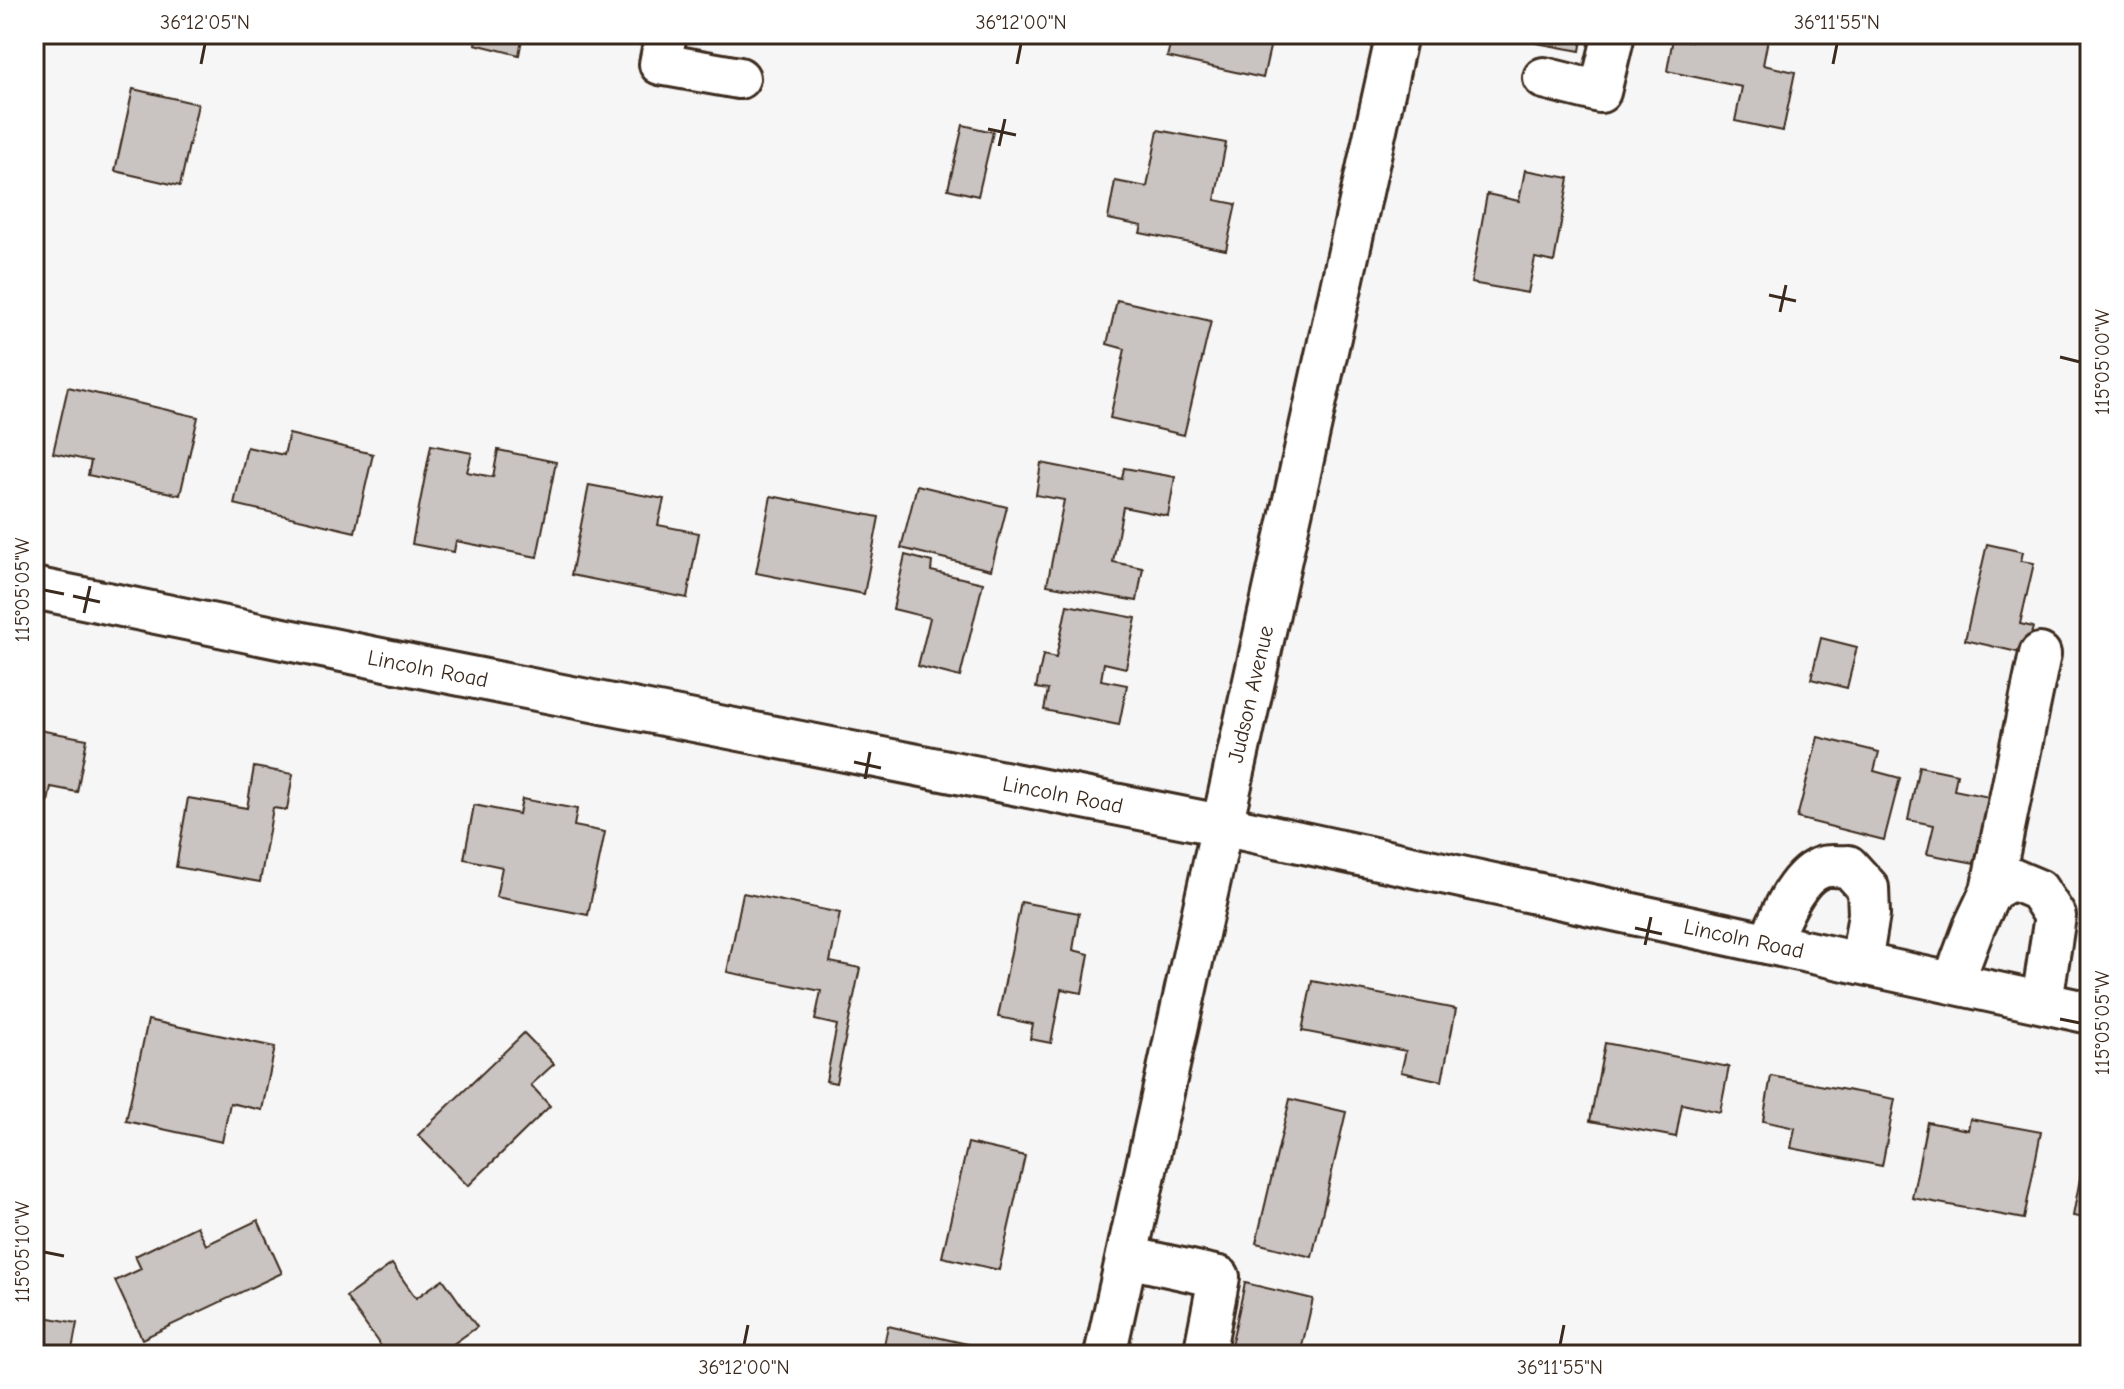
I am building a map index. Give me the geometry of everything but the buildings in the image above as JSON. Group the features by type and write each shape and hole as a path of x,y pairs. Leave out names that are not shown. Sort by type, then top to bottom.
{"street":[{"path":"666,34 660,64 739,78"},
{"name":"Judson Avenue","path":"1105,1355 1397,34"},
{"path":"1544,78 1600,92 1614,34"},
{"name":"Lincoln Road","path":"34,588 1221,825 2090,1013"},
{"path":"1953,983 1991,891 2040,654"},
{"path":"1769,943 1805,877 1822,867 1848,866 1868,888 1869,914 1861,963"},
{"path":"1991,891 2012,879 2038,890 2055,916 2042,1002"},
{"path":"1127,1257 1219,1277 1204,1355"}]}
